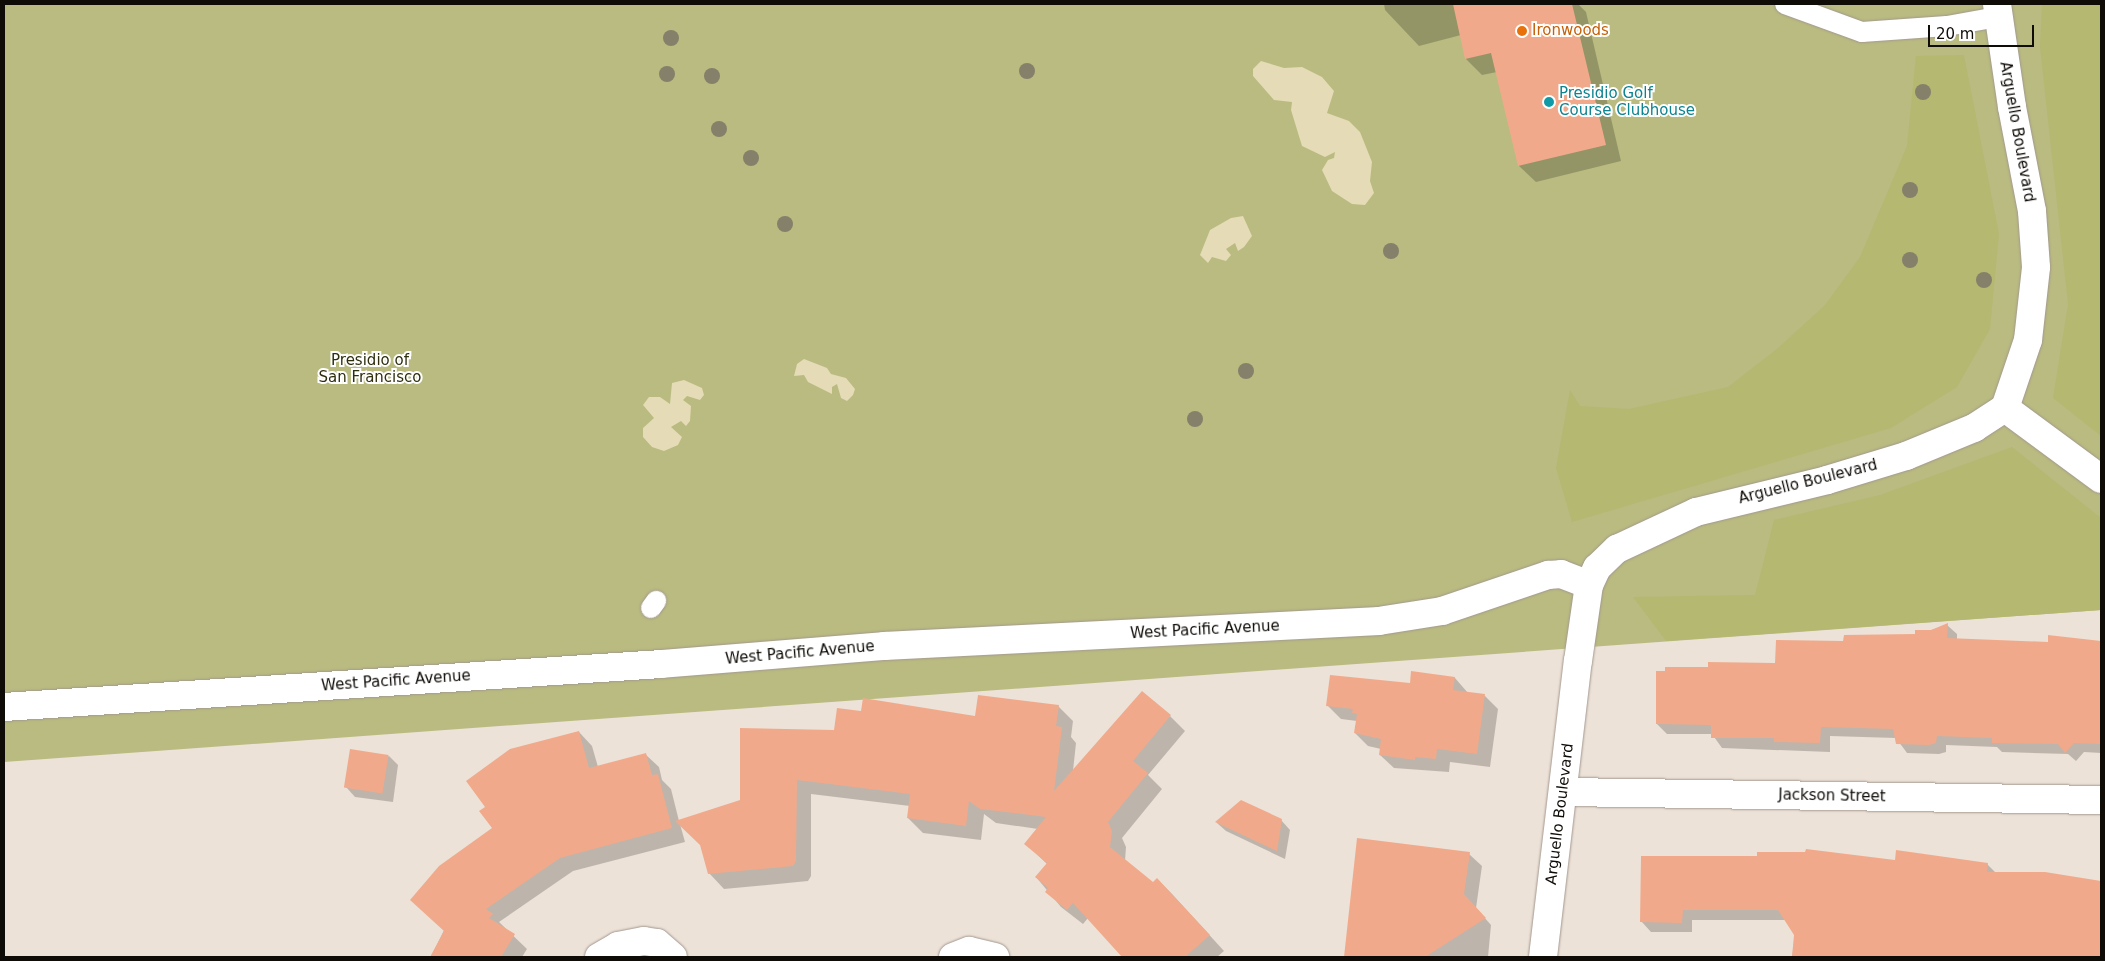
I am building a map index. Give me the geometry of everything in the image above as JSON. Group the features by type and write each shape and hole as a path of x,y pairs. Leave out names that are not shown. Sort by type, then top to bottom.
{"street":[{"name":"Arguello Boulevard","path":"1543,957 1589,585 1597,568 1617,549 1696,512 1827,480 1906,456 1974,428 2005,408 2028,340 2036,293 2036,259 2032,211 1998,10"},
{"path":"2005,408 2101,479"},
{"name":"West Pacific Avenue","path":"4,707 661,664 884,646 1379,621 1442,611 1548,575 1561,574 1589,585"},
{"name":"Jackson Street","path":"1563,792 2101,800"},
{"path":"599,957 618,946 644,941 657,943 673,957"},
{"path":"953,957 969,951 995,957"}],"lane":[{"path":"1785,4 1862,32 1947,26 1998,10"}],"green space":[{"name":"Presidio of San Francisco","path":"4,4 2101,4 2101,610 4,762"},
{"path":"2042,4 2101,4 2101,436 2053,398 2068,304 2040,47"},
{"path":"1964,55 1999,234 1990,329 1957,387 1891,428 1572,522 1556,468 1570,390 1580,406 1629,409 1728,387 1778,348 1825,305 1860,257 1907,146 1916,56"},
{"path":"2012,447 2101,518 2101,610 1666,641 1633,597 1755,595 1774,520 1880,495"}],"sand":[{"path":"1261,61 1284,68 1302,67 1322,77 1334,91 1327,113 1349,121 1360,132 1372,162 1370,181 1374,193 1365,205 1352,204 1332,191 1322,170 1328,160 1334,158 1335,152 1325,157 1302,146 1291,110 1292,102 1274,100 1253,76 1253,69"},
{"path":"1243,216 1252,236 1244,247 1238,251 1235,243 1226,249 1231,255 1226,261 1212,257 1208,263 1200,255 1210,230 1231,218"},
{"path":"804,359 827,368 831,374 846,378 855,389 853,395 847,401 841,398 837,384 832,387 832,394 808,382 804,375 794,376 797,364"},
{"path":"684,380 702,388 704,395 700,400 687,396 683,400 691,406 690,421 686,426 681,421 671,427 682,437 678,445 664,451 652,447 643,437 643,428 654,418 643,405 649,397 660,397 670,404 672,383"}],"building":[{"name":"Presidio Golf Course Clubhouse","path":"1453,4 1572,4 1606,145 1518,166 1491,53 1465,59"},
{"path":"1948,623 1947,638 2048,642 2048,635 2101,641 2101,744 2074,743 2065,753 2058,744 1992,743 1992,738 1937,736 1936,743 1929,745 1896,744 1893,729 1821,727 1820,743 1774,742 1774,738 1711,738 1711,725 1656,724 1656,671 1665,671 1665,667 1708,667 1708,662 1775,663 1776,640 1843,641 1844,635 1915,634 1915,630 1931,630"},
{"path":"1411,671 1455,677 1453,690 1485,694 1477,754 1437,749 1436,759 1415,757 1415,760 1379,755 1381,739 1354,733 1357,714 1352,713 1353,709 1326,706 1330,675 1410,683"},
{"path":"1142,691 1171,715 1133,761 1148,773 1108,822 1112,831 1110,847 1153,882 1157,878 1210,935 1185,957 1122,957 1073,903 1067,910 1045,892 1048,888 1035,877 1047,863 1024,844 1046,817 980,809 969,801 966,826 907,818 910,794 797,780 796,861 793,866 708,874 700,845 675,821 740,800 740,728 834,730 837,708 861,711 863,698 975,716 978,695 1059,705 1056,726 1062,727 1054,791"},
{"path":"579,731 589,768 646,753 652,775 658,774 672,828 560,858 486,909 493,914 489,918 515,934 501,957 430,957 444,931 410,900 439,866 492,828 479,811 485,807 466,781 510,749"},
{"path":"350,749 389,755 382,794 344,788"},
{"path":"1241,800 1282,819 1277,851 1215,822"},
{"path":"1357,838 1470,852 1464,894 1486,918 1425,957 1344,957"},
{"path":"1806,849 1895,860 1896,850 1988,863 1987,872 2045,872 2101,881 2101,957 1792,957 1794,935 1778,910 1683,910 1682,923 1640,922 1641,856 1757,856 1757,852 1805,852"}],"place":[{"name":"Ironwoods","path":"1522,31"},
{"name":"Presidio Golf Course Clubhouse","path":"1549,102"}]}
